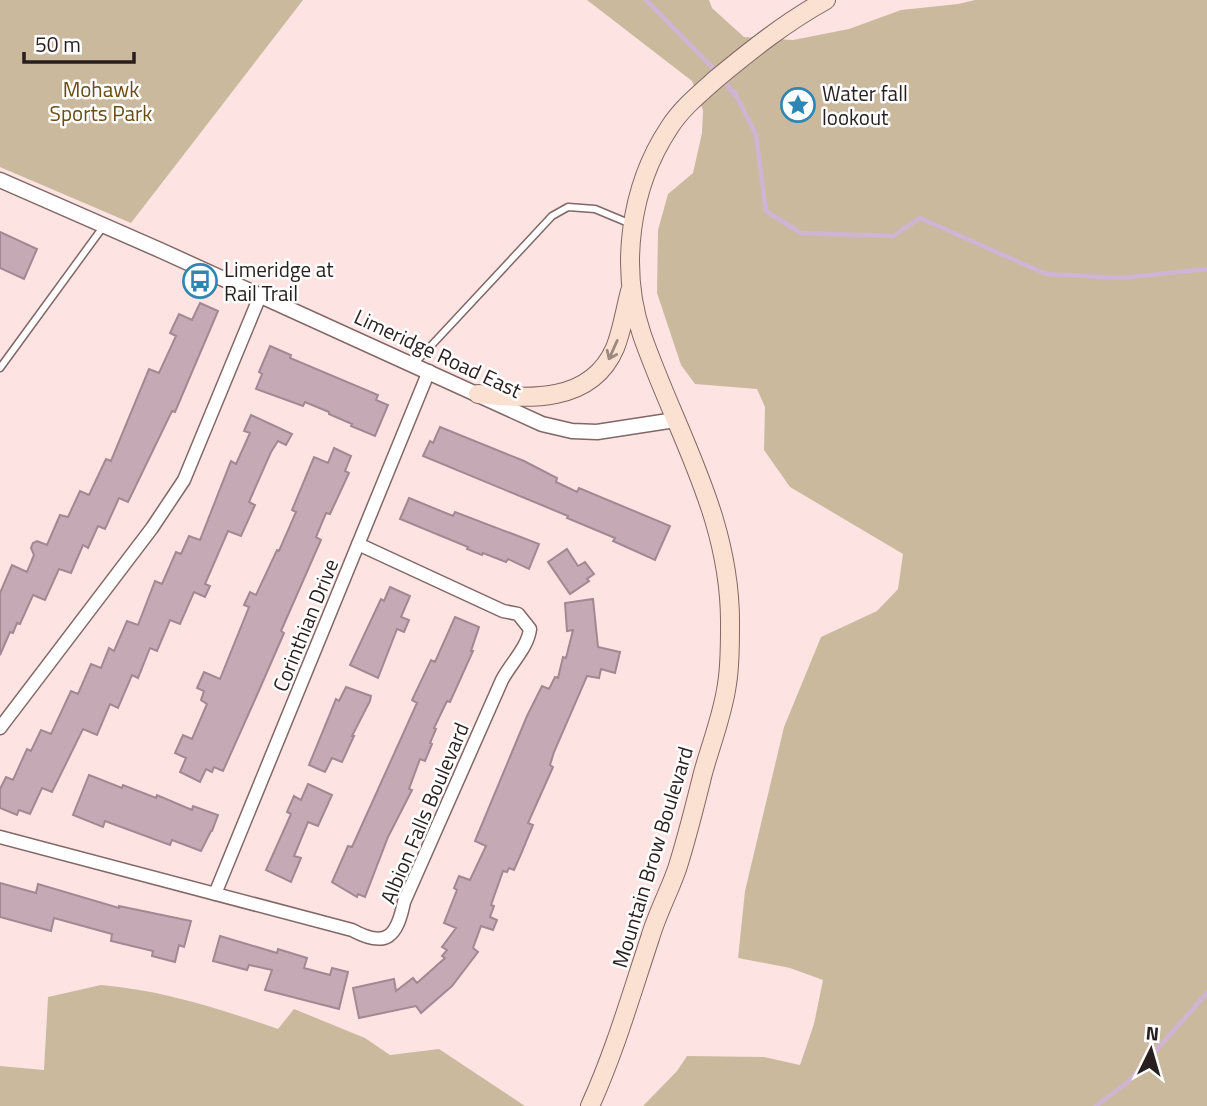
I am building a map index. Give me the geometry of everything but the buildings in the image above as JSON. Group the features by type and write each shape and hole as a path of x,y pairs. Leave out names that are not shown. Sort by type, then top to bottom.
{"main road":[{"name":"Mountain Brow Boulevard","path":"590,1106 606,1070 635,990 650,936 677,869 727,686 731,627 726,564 704,483 641,333 629,256 633,225 648,166 669,127 691,101 765,38 826,0"},
{"path":"478,394 514,398 539,397 575,390 589,381 601,370 615,349 632,284"}],"street":[{"name":"Limeridge Road East","path":"0,180 414,364 542,424 572,431 597,432 676,420"},
{"path":"0,728 152,528 184,480 260,296"},
{"name":"Corinthian Drive","path":"215,894 429,371"},
{"name":"Albion Falls Boulevard","path":"0,837 352,930 367,938 380,939 394,932 400,924 404,902 502,680 529,640 530,629 518,614 503,611 358,544"}],"lane":[{"path":"414,364 552,216 568,207 595,209 633,225"},
{"path":"0,368 103,227"}],"green space":[{"name":"Mohawk Sports Park","path":"0,0 303,0 131,223 0,167"},
{"path":"587,0 709,0 712,8 744,37 793,40 849,29 901,10 975,0 1207,0 1207,1106 643,1106 677,1071 687,1056 764,1057 800,1065 814,1024 823,980 790,968 738,958 745,891 784,727 821,637 877,611 898,589 903,554 790,487 764,450 765,407 757,389 695,384 681,365 657,293 658,230 668,194 693,173 702,133 703,110 692,81"},
{"path":"101,985 169,996 278,1029 294,1009 365,1038 390,1055 439,1049 525,1106 0,1106 0,1066 44,1070 48,997"}],"waterway":[{"path":"646,0 717,72"},
{"path":"723,78 734,95 734,91 756,135 766,211 801,233 893,236 920,218 1046,274 1123,278 1207,269"},
{"path":"1096,1106 1128,1082 1207,993"}],"place":[{"name":"Water fall lookout","path":"798,105"},
{"name":"Limeridge at Rail Trail","path":"200,281"}]}
